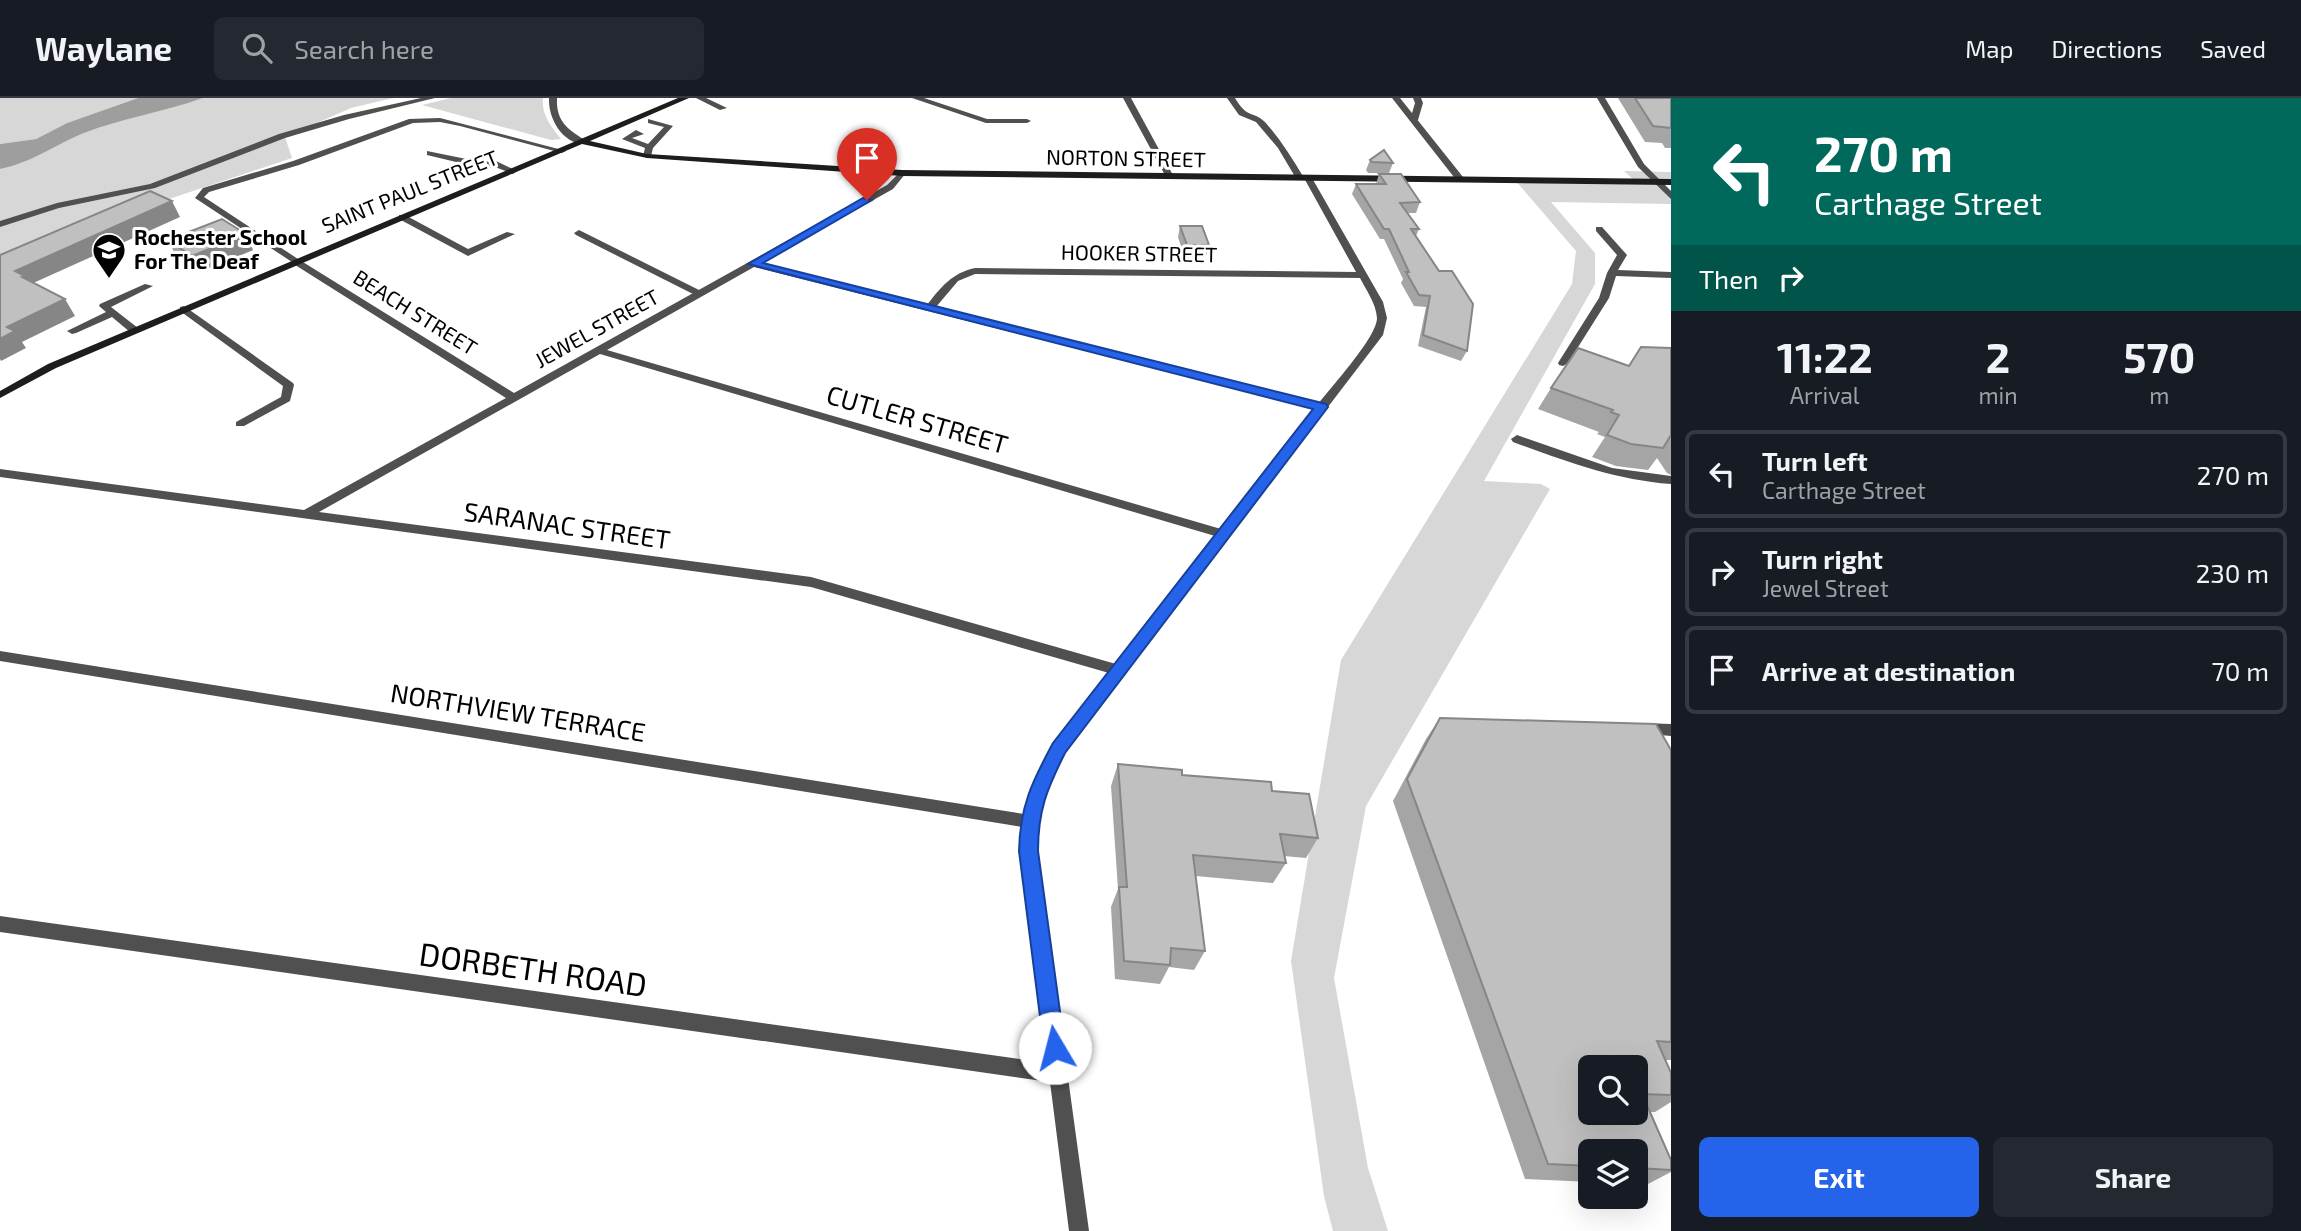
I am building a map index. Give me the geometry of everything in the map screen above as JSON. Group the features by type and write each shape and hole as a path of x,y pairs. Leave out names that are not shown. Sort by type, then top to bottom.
{"main road":[{"name":"SAINT PAUL STREET","path":"0,396 52,366 295,261 618,127 644,126 685,98"},
{"name":"NORTON STREET","path":"582,142 655,139 902,173 1671,182"}],"street":[{"path":"0,224 57,206 152,186 282,136 347,117 431,98"},
{"path":"553,98 552,108 558,126 582,142"},
{"path":"701,98 723,107"},
{"path":"916,98 986,121 1027,121"},
{"path":"1127,98 1170,177"},
{"path":"1079,1231 1028,851 1029,821 1036,793 1050,762 1379,333 1381,311 1364,275 1304,178 1259,120 1246,119 1239,113 1231,98"},
{"path":"1396,98 1460,179"},
{"path":"1414,120 1419,103 1417,98"},
{"path":"1601,98 1637,159 1671,196"},
{"name":"BEACH STREET","path":"514,398 295,261 200,198 206,190 296,163 412,121 440,120 461,124 562,150"},
{"path":"618,127 644,126 669,126 655,139 626,139 644,126"},
{"path":"430,153 481,164 496,164 513,171"},
{"name":"JEWEL STREET","path":"306,514 890,187 902,173"},
{"path":"402,217 468,253 510,234"},
{"path":"1563,363 1604,298 1612,273 1622,255 1598,229"},
{"path":"579,233 700,294"},
{"path":"754,264 1321,407"},
{"name":"HOOKER STREET","path":"930,309 953,278 975,271 1364,275"},
{"path":"1612,273 1671,275"},
{"path":"134,330 104,306 148,286"},
{"path":"184,309 289,386 286,399 240,424"},
{"path":"72,331 113,313"},
{"name":"CUTLER STREET","path":"597,350 1223,534"},
{"path":"1517,439 1594,468 1643,479 1671,480"},
{"name":"SARANAC STREET","path":"0,473 811,582 1119,670"},
{"name":"NORTHVIEW TERRACE","path":"0,656 1029,821"},
{"path":"1630,729 1671,730"},
{"name":"DORBETH ROAD","path":"0,924 1058,1074"}],"shaded area":[{"path":"0,98 138,98 67,123 36,139 0,144"},
{"path":"138,98 203,98 99,128 22,163 0,169 0,144 36,139 67,123"},
{"path":"203,98 393,98 351,108 285,137 292,158 151,205 0,271 0,169 22,163 99,128"},
{"path":"451,98 543,98 545,115 561,139 551,140 422,105"},
{"path":"1624,171 1671,172 1671,182 1658,182 1671,196 1671,204 1551,202 1595,253 1595,284 1484,481 1541,484 1550,489 1366,806 1334,978 1368,1168 1388,1231 1333,1231 1324,1196 1291,961 1341,660 1572,284 1576,251 1515,180 1635,181"}],"building":[{"path":"1635,98 1671,98 1671,128 1653,126"},
{"path":"1384,150 1393,163 1370,160"},
{"path":"1379,174 1401,174 1420,202 1400,203 1419,229 1411,229 1439,271 1452,271 1473,304 1467,351 1423,335 1430,296 1419,295 1406,272 1409,272 1389,229 1384,229 1356,184 1386,184"},
{"path":"150,191 172,201 15,271 65,299 7,327 15,331 0,339 0,255"},
{"path":"222,219 246,234 192,256 168,240"},
{"path":"1180,226 1202,226 1209,245 1187,245"},
{"path":"1641,347 1671,348 1671,435 1663,448 1631,444 1607,435 1619,415 1611,412 1613,410 1551,388 1578,348 1629,366"},
{"path":"1440,718 1656,724 1671,750 1671,1042 1657,1041 1671,1073 1671,1095 1648,1094 1648,1055 1578,1055 1578,1125 1648,1125 1648,1108 1671,1160 1671,1170 1648,1169 1648,1139 1578,1139 1578,1165 1548,1164 1407,779"},
{"path":"1118,764 1182,770 1182,775 1271,782 1272,791 1309,794 1318,838 1280,834 1286,863 1193,855 1205,951 1171,948 1170,965 1124,961 1119,887 1127,887"}],"place":[{"name":"Rochester School For The Deaf","path":"109,280"}],"route":[{"path":"867,200 754,264 1321,407 1059,748 1036,793 1029,821 1028,851 1055,1048"}]}
